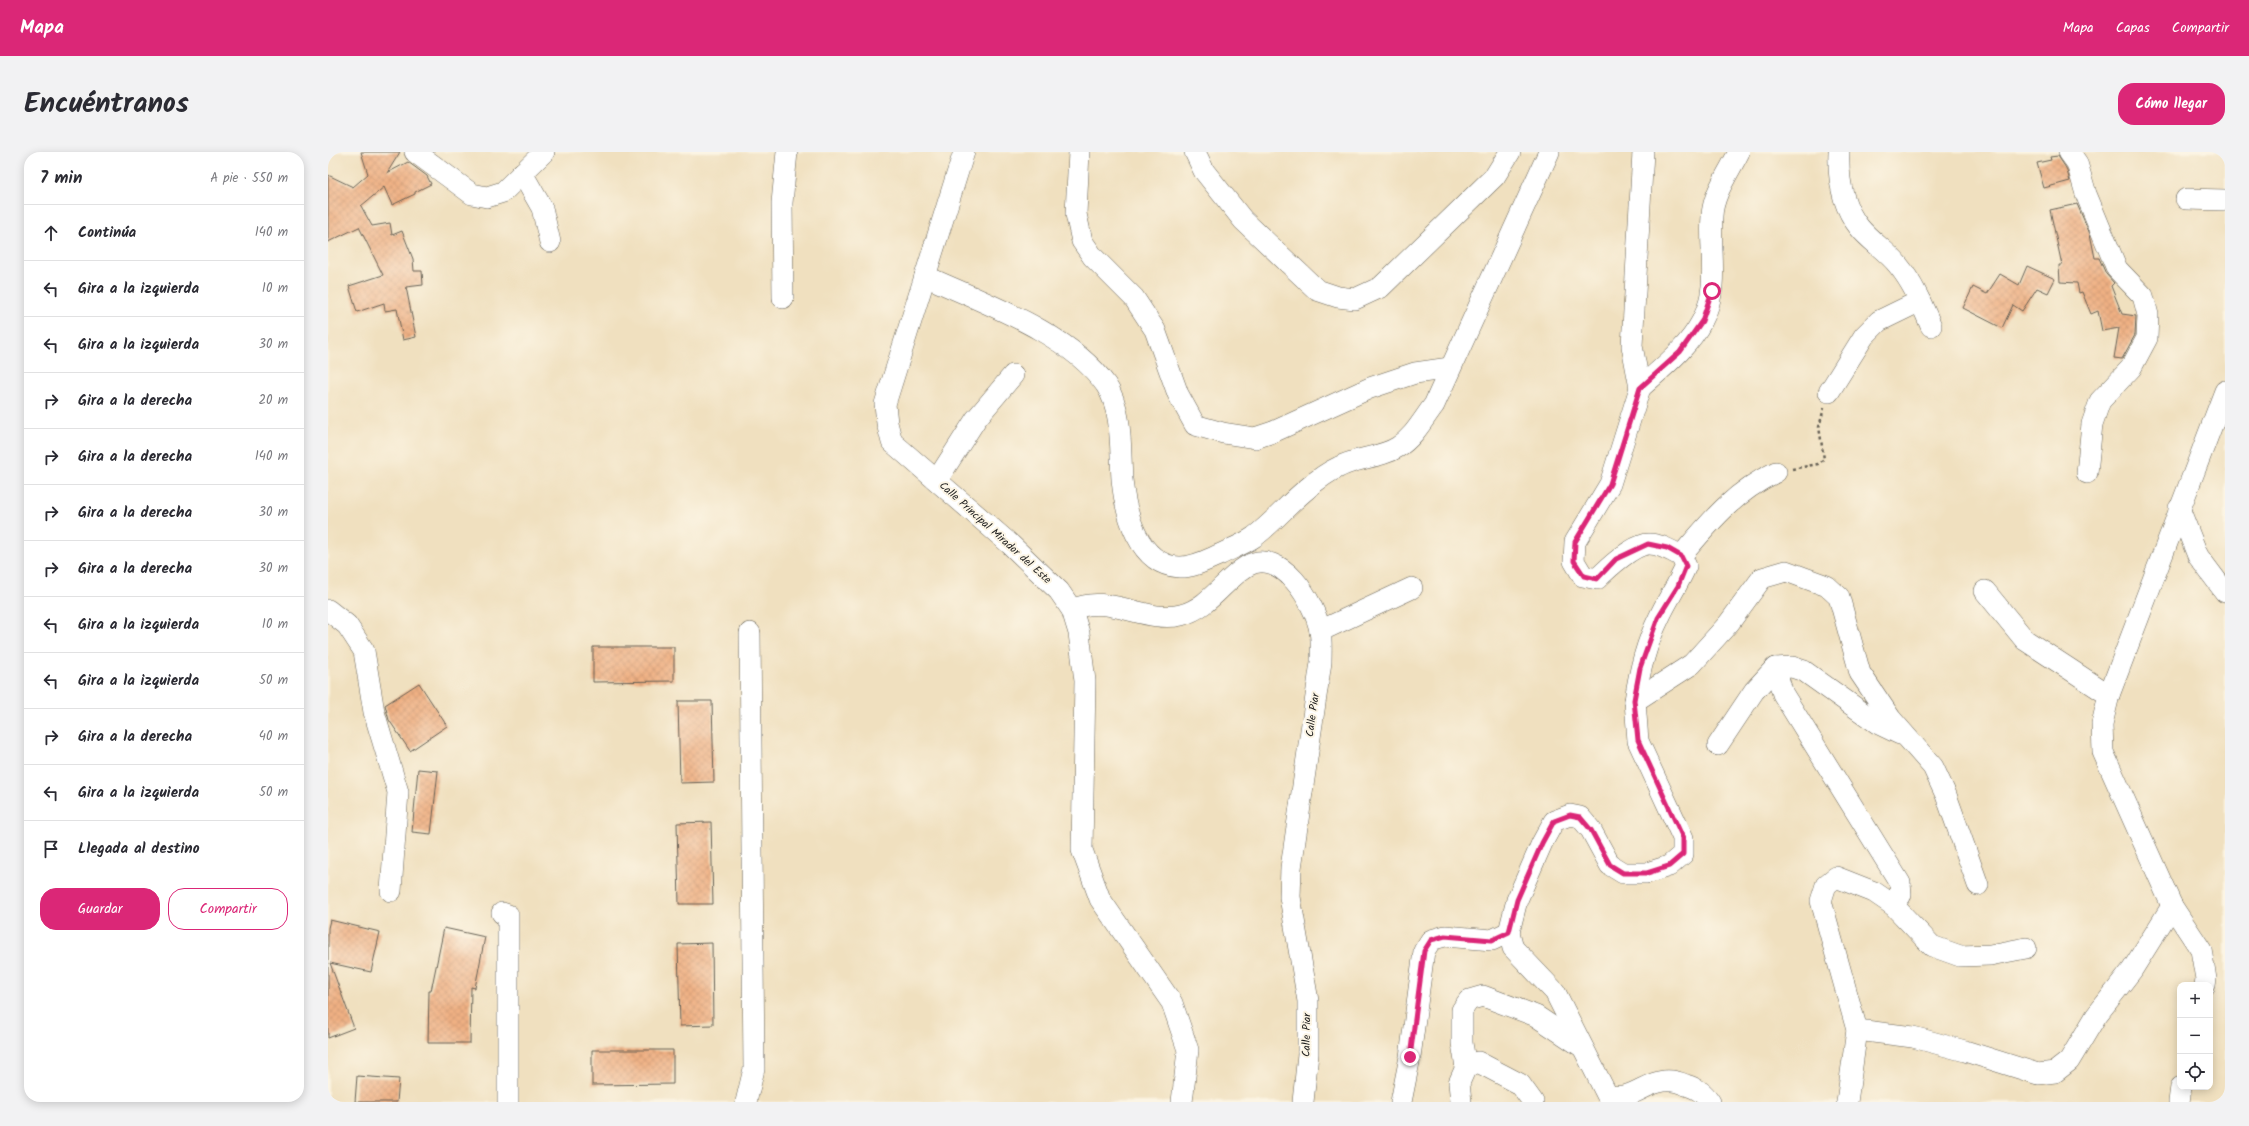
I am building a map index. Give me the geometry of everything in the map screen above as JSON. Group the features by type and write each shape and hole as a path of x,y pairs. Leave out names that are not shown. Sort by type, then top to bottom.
{"street":[{"path":"415,152 472,194 487,197 503,192 544,152"},
{"path":"783,298 782,203 787,152"},
{"name":"Calle Principal Mirador del Este","path":"964,152 885,404 887,423 892,442 1010,544 1059,591 1072,610 1079,633 1085,681 1082,850 1100,899 1172,1004 1188,1050 1182,1102"},
{"path":"1079,152 1076,214 1082,241 1092,257 1134,298 1155,330 1178,394 1195,425 1223,433 1255,438 1273,432 1370,388 1415,373 1450,368"},
{"path":"1195,152 1204,172 1243,220 1317,290 1338,297 1355,299 1381,287 1494,176 1510,152"},
{"path":"925,276 1005,312 1064,344 1095,370 1108,388 1117,411 1123,482 1131,520 1142,545 1159,562 1180,568 1202,563 1252,539 1276,519 1308,488 1339,466 1398,448 1414,432 1434,405 1549,152"},
{"path":"1643,152 1632,346 1640,388 1610,484 1575,542 1574,561 1584,576 1597,579 1616,559 1648,544 1667,548 1681,556 1686,566 1678,586 1658,618 1640,668 1634,700 1638,740 1683,838 1683,854 1669,866 1647,873 1623,873 1610,865 1591,830 1580,817 1570,815 1554,821 1542,843 1517,900 1509,932 1513,948 1555,992 1607,1095 1614,1101 1629,1101 1663,1081 1677,1081 1702,1091 1710,1102"},
{"path":"1640,388 1680,352 1702,321 1712,291 1712,215 1719,190 1739,152"},
{"path":"1839,152 1838,170 1844,200 1858,227 1898,265 1920,301 1931,326"},
{"path":"2070,152 2077,162 2086,194 2117,269 2143,296 2148,315 2148,338 2131,368 2100,401 2092,424 2087,473"},
{"path":"522,174 542,208 550,242"},
{"path":"2186,200 2225,200"},
{"path":"1829,392 1864,336 1879,321 1920,301"},
{"path":"937,480 976,419 1012,375"},
{"path":"2206,982 2201,950 2172,906 2103,752 2102,724 2109,695 2225,392"},
{"path":"1681,556 1720,510 1754,482 1776,472"},
{"path":"2180,508 2198,556 2225,592"},
{"name":"Calle Piar","path":"1072,610 1084,604 1116,606 1159,616 1182,615 1201,605 1247,566 1263,562 1277,565 1292,578 1310,601 1320,631 1321,662 1291,868 1290,897 1294,933 1308,1001 1308,1054 1303,1102"},
{"path":"1634,700 1692,664 1729,623 1762,578 1786,571 1827,586 1839,597 1860,673 1891,719 1933,767 1946,795 1978,885"},
{"path":"1320,631 1412,588"},
{"path":"1985,591 2025,640 2109,695"},
{"path":"328,610 346,625 364,651 374,712 398,792 391,891"},
{"path":"746,1102 754,1069 750,633"},
{"path":"1718,745 1754,691 1775,668 1792,667 1804,671 1877,723 1907,738"},
{"path":"1775,668 1783,694 1900,883 1901,895 1893,905"},
{"path":"1847,1102 1857,1030 1821,901 1826,885 1836,877 1874,892 1893,905 1932,946 1960,956 1990,955 2026,948"},
{"path":"1857,1030 1913,1036 1965,1050 2038,1074 2055,1072 2069,1061 2096,1016 2132,970 2172,906"},
{"path":"502,914 508,915 508,1102"},
{"path":"1401,1102 1410,1057 1424,951 1431,940 1445,936 1492,940 1509,932"},
{"path":"1461,1102 1459,1083 1466,1067 1462,1043 1462,1010 1469,1000 1483,996 1536,1016 1583,1048"},
{"path":"1466,1067 1478,1062 1506,1075 1520,1084 1533,1102"},
{"path":"2179,1102 2181,1090"}],"path":[{"path":"1776,472 1818,464 1824,459 1819,427 1829,392"}],"building":[{"path":"361,152 400,152 387,173 408,162 427,176 431,184 415,192 415,194 392,205 384,187 361,206 372,226 390,223 392,235 402,231 413,259 414,271 422,271 423,285 406,287 416,337 403,340 397,309 385,311 384,303 357,312 349,286 383,275 359,227 328,242 328,175 353,187 368,174"},
{"path":"2058,156 2066,168 2070,181 2044,188 2037,163 2051,160 2050,157"},
{"path":"2077,204 2090,234 2095,258 2099,258 2106,274 2114,283 2111,286 2122,314 2136,316 2135,335 2122,359 2114,358 2119,328 2102,331 2098,311 2091,314 2082,292 2079,293 2077,283 2060,282 2059,265 2062,265 2050,210"},
{"path":"2027,266 2055,279 2048,293 2037,288 2022,311 2013,305 2002,328 1963,308 1973,287 1987,294 2000,274 2019,285"},
{"path":"593,647 674,647 674,681 593,682"},
{"path":"419,683 447,726 410,751 389,720 385,705"},
{"path":"678,701 712,701 714,782 680,783"},
{"path":"418,769 438,771 431,834 412,832"},
{"path":"711,822 713,904 679,904 677,823"},
{"path":"330,920 380,932 371,972 330,963 354,1028 328,1038 328,928"},
{"path":"444,928 485,937 475,988 471,987 470,1043 428,1043 429,991 431,991"},
{"path":"712,943 713,1025 680,1026 678,944"},
{"path":"592,1050 673,1050 673,1084 592,1085"},
{"path":"357,1076 399,1079 397,1102 355,1102"}],"route":[{"path":"1410,1057 1424,951 1431,940 1445,936 1492,940 1509,932 1517,900 1542,843 1554,821 1570,815 1580,817 1591,830 1610,865 1623,873 1647,873 1669,866 1683,854 1683,838 1660,785 1638,740 1634,700 1640,668 1658,618 1678,586 1686,566 1681,556 1667,548 1648,544 1616,559 1597,579 1584,576 1574,561 1575,542 1610,484 1640,388 1680,352 1702,321 1712,291"}]}
